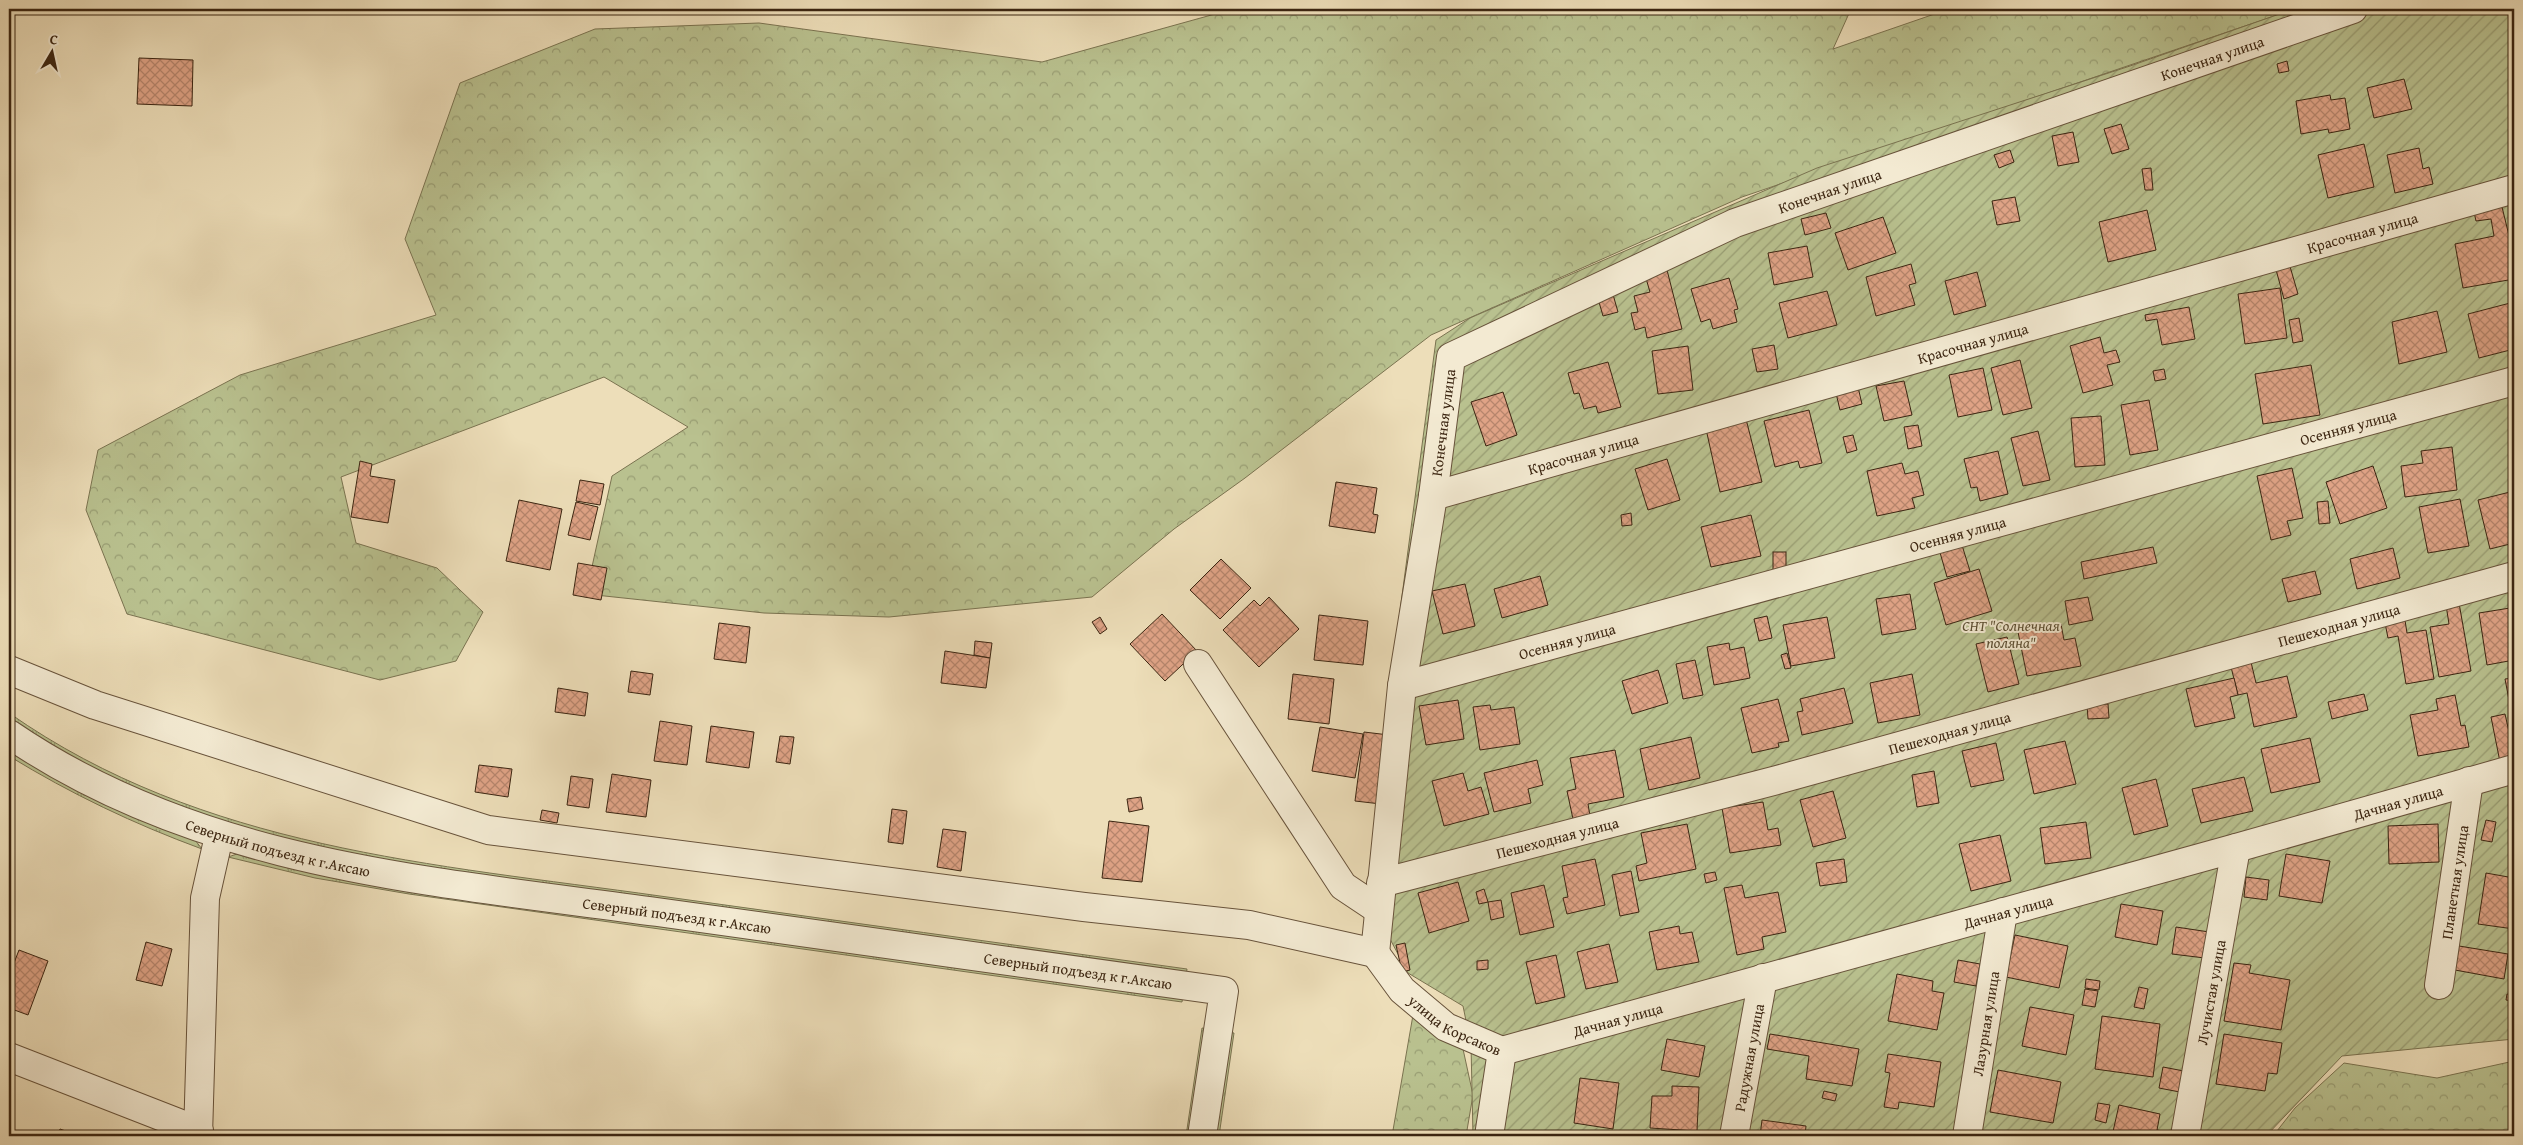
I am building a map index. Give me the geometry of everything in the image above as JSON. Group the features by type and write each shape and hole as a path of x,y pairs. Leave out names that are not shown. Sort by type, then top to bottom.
{"street":[{"name":"Конечная улица","path":"1432,496 1451,357 1735,223 2353,9"},
{"name":"Красочная улица","path":"1432,496 2514,189"},
{"name":"Осенняя улица","path":"1402,686 2514,381"},
{"path":"9,670 95,705 488,830 1084,907 1249,925 1375,953 1402,686 1432,496"},
{"name":"Пешеходная улица","path":"1381,883 1777,780 2514,576"},
{"path":"1198,664 1343,886 1379,910"},
{"name":"Северный подъезд к г.Аксаю","path":"9,734 73,774 122,798 219,836 271,851 383,873 1224,992 1202,1136"},
{"name":"Дачная улица","path":"1502,1051 2514,769"},
{"name":"Планетная улица","path":"2439,985 2469,781"},
{"path":"9,1057 198,1134 205,898 219,836"},
{"name":"Лучистая улица","path":"2185,1136 2236,848"},
{"name":"Лазурная улица","path":"1967,1136 2003,912"},
{"name":"улица Корсаков","path":"1375,953 1402,990 1446,1027 1502,1051 1489,1136"},
{"name":"Радужная улица","path":"1734,1136 1762,978"}],"green space":[{"path":"1233,9 1851,9 1833,49 1949,9 2295,9 1742,197 1431,335 1245,478 1174,529 1092,597 889,617 764,613 586,594 612,476 688,427 604,377 341,477 356,543 437,568 483,612 456,661 380,680 127,614 86,510 98,450 240,375 436,315 405,239 460,83 595,29 759,23 1042,62"},
{"name":"СНТ \"Солнечная поляна\"","path":"2294,9 2514,9 2514,1039 2342,1056 2266,1136 1473,1136 1471,1045 1463,1006 1408,973 1371,903 1394,656 1436,340 1470,318 1817,168 2130,66"},
{"path":"9,713 83,759 161,794 240,822 322,844 405,860 490,873 1187,969 1186,976 433,871 268,838 125,788 9,721"},
{"path":"9,748 141,819 195,840 202,849 127,819 79,796 9,756"},
{"path":"237,854 1183,995 1182,1002 409,894 315,878 228,857"},
{"path":"1413,1015 1463,1049 1473,1095 1466,1136 1392,1136"},
{"path":"1202,1028 1208,1029 1192,1136 1186,1136"},
{"path":"1228,1032 1234,1033 1219,1136 1212,1136"},
{"path":"2514,1061 2514,1136 2273,1136 2295,1108 2344,1063 2437,1078"}],"building":[{"path":"139,58 193,60 192,106 137,104"},
{"path":"2287,61 2289,71 2279,73 2277,64"},
{"path":"2404,79 2412,109 2374,118 2367,88"},
{"path":"2330,95 2331,100 2345,98 2350,129 2329,133 2328,129 2301,134 2296,101"},
{"path":"2121,124 2129,149 2112,154 2104,129"},
{"path":"2073,132 2079,162 2058,166 2052,136"},
{"path":"2364,144 2374,187 2328,198 2318,155"},
{"path":"2419,148 2423,169 2429,167 2433,184 2395,193 2387,155"},
{"path":"2010,150 2014,162 1999,168 1994,155"},
{"path":"2151,168 2153,190 2145,190 2142,169"},
{"path":"2015,197 2020,221 1997,225 1992,201"},
{"path":"2502,207 2514,256 2514,279 2463,288 2455,244 2494,236 2491,219 2476,221 2474,212"},
{"path":"2147,210 2156,250 2108,262 2099,222"},
{"path":"1826,213 1831,228 1805,235 1801,219"},
{"path":"1883,217 1896,253 1848,270 1835,233"},
{"path":"1807,246 1813,277 1774,285 1768,253"},
{"path":"2289,263 2298,294 2284,299 2275,266"},
{"path":"1911,264 1916,283 1909,285 1915,305 1876,316 1866,277"},
{"path":"1667,270 1682,329 1647,338 1645,327 1635,330 1631,313 1638,312 1634,296 1650,292 1645,275"},
{"path":"1977,272 1986,306 1954,315 1945,281"},
{"path":"1729,278 1738,309 1734,310 1737,322 1713,329 1710,319 1701,322 1691,289"},
{"path":"2280,288 2287,338 2245,344 2238,294"},
{"path":"1612,291 1618,312 1603,316 1597,295"},
{"path":"1827,291 1837,325 1788,338 1779,303"},
{"path":"2514,302 2514,349 2479,358 2468,314"},
{"path":"2189,307 2195,339 2162,345 2157,319 2146,321 2145,315"},
{"path":"2437,311 2447,352 2399,364 2392,322"},
{"path":"2299,318 2303,341 2293,343 2289,320"},
{"path":"2100,337 2104,353 2116,350 2120,362 2107,365 2113,385 2083,393 2070,346"},
{"path":"1774,345 1778,369 1757,372 1752,349"},
{"path":"1688,346 1693,390 1658,394 1652,351"},
{"path":"2020,360 2032,408 2003,415 1991,368"},
{"path":"1608,362 1621,407 1598,413 1596,406 1584,409 1579,393 1574,394 1568,373"},
{"path":"2311,365 2320,415 2263,424 2255,374"},
{"path":"1983,368 1992,410 1958,417 1949,375"},
{"path":"2164,369 2166,379 2155,381 2153,371"},
{"path":"1904,381 1912,415 1884,421 1876,386"},
{"path":"1857,383 1862,404 1840,410 1835,389"},
{"path":"1503,392 1517,435 1486,446 1471,402"},
{"path":"2149,400 2158,450 2130,455 2121,405"},
{"path":"1809,410 1822,463 1800,468 1798,461 1775,467 1764,421"},
{"path":"2101,416 2105,465 2075,467 2071,418"},
{"path":"1746,419 1762,482 1720,492 1706,429"},
{"path":"1918,425 1922,446 1908,449 1904,427"},
{"path":"2038,431 2050,480 2023,486 2011,438"},
{"path":"1853,435 1857,450 1847,453 1843,437"},
{"path":"2452,447 2457,490 2405,497 2401,466 2423,463 2421,451"},
{"path":"1998,451 2008,494 1980,501 1977,487 1971,488 1964,459"},
{"path":"1667,459 1680,500 1648,510 1635,469"},
{"path":"360,461 372,464 370,476 395,480 388,523 351,517"},
{"path":"1902,463 1905,474 1918,471 1924,495 1912,498 1915,508 1877,516 1867,471"},
{"path":"2373,466 2387,508 2340,524 2326,482"},
{"path":"2292,468 2303,518 2287,521 2291,535 2271,540 2257,476"},
{"path":"580,480 604,484 600,505 576,501"},
{"path":"1336,482 1377,488 1373,514 1378,515 1375,533 1329,526"},
{"path":"2514,491 2514,543 2490,549 2478,500"},
{"path":"2460,499 2469,546 2428,553 2419,507"},
{"path":"519,500 562,509 550,570 506,561"},
{"path":"2328,501 2330,523 2319,524 2317,502"},
{"path":"576,502 598,507 590,540 568,535"},
{"path":"1631,513 1632,525 1622,526 1621,515"},
{"path":"1751,515 1761,556 1711,567 1701,527"},
{"path":"1961,542 1970,571 1947,577 1939,549"},
{"path":"2153,547 2157,563 2084,579 2081,562"},
{"path":"2393,548 2400,578 2357,589 2350,559"},
{"path":"1773,552 1786,552 1786,570 1773,570"},
{"path":"1221,559 1251,588 1220,619 1190,590"},
{"path":"578,563 607,568 601,600 573,595"},
{"path":"1979,569 1992,611 1946,625 1934,583"},
{"path":"2315,571 2321,594 2288,602 2282,579"},
{"path":"1540,576 1548,605 1502,618 1494,589"},
{"path":"1465,584 1475,626 1443,634 1432,591"},
{"path":"1910,594 1916,629 1882,635 1876,599"},
{"path":"1269,597 1299,629 1259,667 1223,630 1254,600 1260,606"},
{"path":"2088,597 2093,620 2069,625 2065,601"},
{"path":"2459,603 2471,671 2439,677 2430,627 2449,624 2446,605"},
{"path":"2510,608 2514,637 2514,660 2487,665 2479,613"},
{"path":"1162,614 1197,651 1165,681 1130,644"},
{"path":"2404,614 2407,633 2426,630 2434,679 2406,684 2398,636 2388,638 2384,618"},
{"path":"1319,615 1368,621 1363,665 1314,660"},
{"path":"1767,616 1772,638 1759,641 1754,619"},
{"path":"1100,617 1107,629 1100,634 1092,622"},
{"path":"1827,617 1835,658 1791,666 1783,625"},
{"path":"719,623 750,627 746,663 714,659"},
{"path":"2061,624 2064,640 2075,638 2081,666 2027,676 2018,632"},
{"path":"2007,637 2019,684 1988,692 1976,644"},
{"path":"975,641 992,643 990,658 974,655"},
{"path":"1729,643 1730,650 1744,647 1750,678 1714,685 1707,647"},
{"path":"945,651 990,658 986,688 941,683"},
{"path":"1787,653 1791,668 1785,669 1781,655"},
{"path":"2250,658 2256,683 2287,676 2297,717 2254,727 2247,693 2238,695 2230,663"},
{"path":"1695,660 1703,695 1683,699 1676,664"},
{"path":"1658,670 1668,703 1632,714 1622,681"},
{"path":"631,671 653,674 650,695 628,692"},
{"path":"1293,674 1334,679 1329,724 1288,719"},
{"path":"1912,674 1920,715 1878,723 1870,683"},
{"path":"2234,678 2238,695 2230,697 2235,718 2195,727 2186,689"},
{"path":"2514,678 2514,721 2513,721 2505,679"},
{"path":"558,688 588,693 585,716 555,712"},
{"path":"1844,688 1853,723 1802,735 1797,712 1803,711 1800,699"},
{"path":"2364,694 2368,710 2332,719 2328,702"},
{"path":"2455,695 2461,726 2465,725 2469,747 2418,756 2410,715 2438,710 2436,699"},
{"path":"1778,699 1789,741 1778,743 1779,747 1752,753 1741,708"},
{"path":"1458,700 1464,739 1426,745 1419,706"},
{"path":"2108,704 2109,718 2088,719 2087,705"},
{"path":"1490,705 1491,710 1514,707 1520,744 1480,750 1473,707"},
{"path":"2505,714 2509,732 2514,730 2514,760 2500,762 2491,717"},
{"path":"660,721 692,726 687,765 654,761"},
{"path":"711,726 754,732 749,768 706,762"},
{"path":"1320,727 1363,734 1355,778 1312,771"},
{"path":"1364,732 1389,735 1381,804 1355,801"},
{"path":"780,736 794,737 790,764 776,762"},
{"path":"1691,737 1700,778 1649,790 1640,749"},
{"path":"2310,738 2320,782 2271,793 2261,749"},
{"path":"2065,741 2076,784 2034,794 2024,750"},
{"path":"1996,743 2004,780 1971,787 1962,751"},
{"path":"1615,750 1624,797 1588,804 1590,816 1573,819 1567,791 1576,789 1570,758"},
{"path":"1537,760 1543,785 1528,789 1531,803 1494,812 1484,773"},
{"path":"479,765 512,769 508,797 475,792"},
{"path":"1934,771 1939,803 1917,807 1912,775"},
{"path":"1463,773 1468,791 1481,787 1489,814 1444,826 1432,781"},
{"path":"612,774 651,780 646,817 606,812"},
{"path":"571,776 593,779 589,808 567,805"},
{"path":"2244,777 2253,811 2201,823 2192,789"},
{"path":"2156,779 2168,826 2134,835 2122,788"},
{"path":"1833,791 1846,838 1813,847 1800,800"},
{"path":"1141,797 1143,809 1129,812 1127,799"},
{"path":"1763,802 1768,830 1778,828 1781,845 1730,853 1722,808"},
{"path":"892,809 907,811 903,844 888,842"},
{"path":"542,810 559,813 557,823 540,820"},
{"path":"2486,820 2496,822 2492,842 2481,840"},
{"path":"1109,821 1149,826 1142,882 1102,878"},
{"path":"2086,822 2091,858 2045,864 2040,828"},
{"path":"1687,824 1696,869 1639,881 1636,866 1647,863 1641,833"},
{"path":"2438,824 2439,862 2389,864 2388,826"},
{"path":"943,829 966,832 961,871 937,867"},
{"path":"2000,835 2011,881 1971,891 1959,844"},
{"path":"2286,854 2330,861 2322,903 2279,896"},
{"path":"1595,859 1605,905 1567,914 1563,898 1568,897 1562,866"},
{"path":"1844,859 1847,882 1820,886 1816,863"},
{"path":"1631,871 1639,912 1620,916 1612,875"},
{"path":"1715,872 1717,880 1706,883 1704,874"},
{"path":"2486,873 2514,878 2514,929 2478,924"},
{"path":"2246,877 2269,880 2267,900 2244,897"},
{"path":"1458,882 1469,921 1429,933 1418,893"},
{"path":"1544,885 1554,927 1520,935 1511,893"},
{"path":"1742,885 1745,898 1778,892 1786,932 1762,937 1764,949 1737,955 1724,888"},
{"path":"1484,889 1488,902 1479,904 1476,892"},
{"path":"1501,900 1504,917 1491,920 1488,902"},
{"path":"2121,904 2163,911 2157,945 2115,937"},
{"path":"1679,926 1680,934 1692,932 1699,962 1657,970 1649,932"},
{"path":"2176,927 2216,933 2213,959 2172,954"},
{"path":"2015,935 2068,946 2059,988 2006,977"},
{"path":"146,942 172,949 162,986 136,980"},
{"path":"1405,943 1410,970 1402,972 1396,945"},
{"path":"1609,944 1618,982 1586,989 1577,952"},
{"path":"2459,946 2508,954 2504,979 2455,970"},
{"path":"19,950 48,961 28,1015 9,1008 9,976"},
{"path":"1556,955 1565,997 1536,1004 1526,962"},
{"path":"1488,960 1488,969 1477,970 1477,961"},
{"path":"1958,960 1980,964 1976,986 1954,982"},
{"path":"2234,963 2251,965 2249,973 2290,980 2281,1030 2224,1021"},
{"path":"1897,974 1933,981 1932,991 1944,993 1937,1030 1888,1021"},
{"path":"2086,979 2100,981 2099,990 2085,988"},
{"path":"2139,987 2148,989 2144,1009 2134,1007"},
{"path":"2085,989 2098,991 2095,1007 2082,1005"},
{"path":"2507,994 2514,995 2514,1001 2506,1000"},
{"path":"2030,1007 2074,1015 2066,1055 2022,1046"},
{"path":"2102,1016 2160,1024 2153,1077 2095,1069"},
{"path":"1770,1034 1859,1049 1852,1086 1806,1079 1809,1056 1767,1049"},
{"path":"2224,1034 2282,1043 2277,1074 2268,1073 2265,1091 2216,1084"},
{"path":"1667,1039 1705,1046 1699,1077 1661,1070"},
{"path":"1888,1054 1941,1062 1934,1107 1899,1102 1898,1109 1884,1107 1890,1073 1885,1072"},
{"path":"2163,1067 2189,1072 2185,1093 2159,1088"},
{"path":"1998,1070 2061,1082 2053,1123 1990,1112"},
{"path":"1580,1078 1619,1083 1613,1129 1574,1123"},
{"path":"1672,1086 1699,1087 1697,1131 1650,1128 1652,1096 1672,1096"},
{"path":"1824,1091 1837,1094 1835,1101 1822,1098"},
{"path":"2098,1103 2110,1105 2106,1123 2095,1120"},
{"path":"2119,1105 2160,1114 2157,1130 2170,1133 2169,1136 2112,1136"},
{"path":"1762,1120 1806,1126 1805,1136 1760,1136"},
{"path":"60,1129 80,1136 57,1136"}]}
